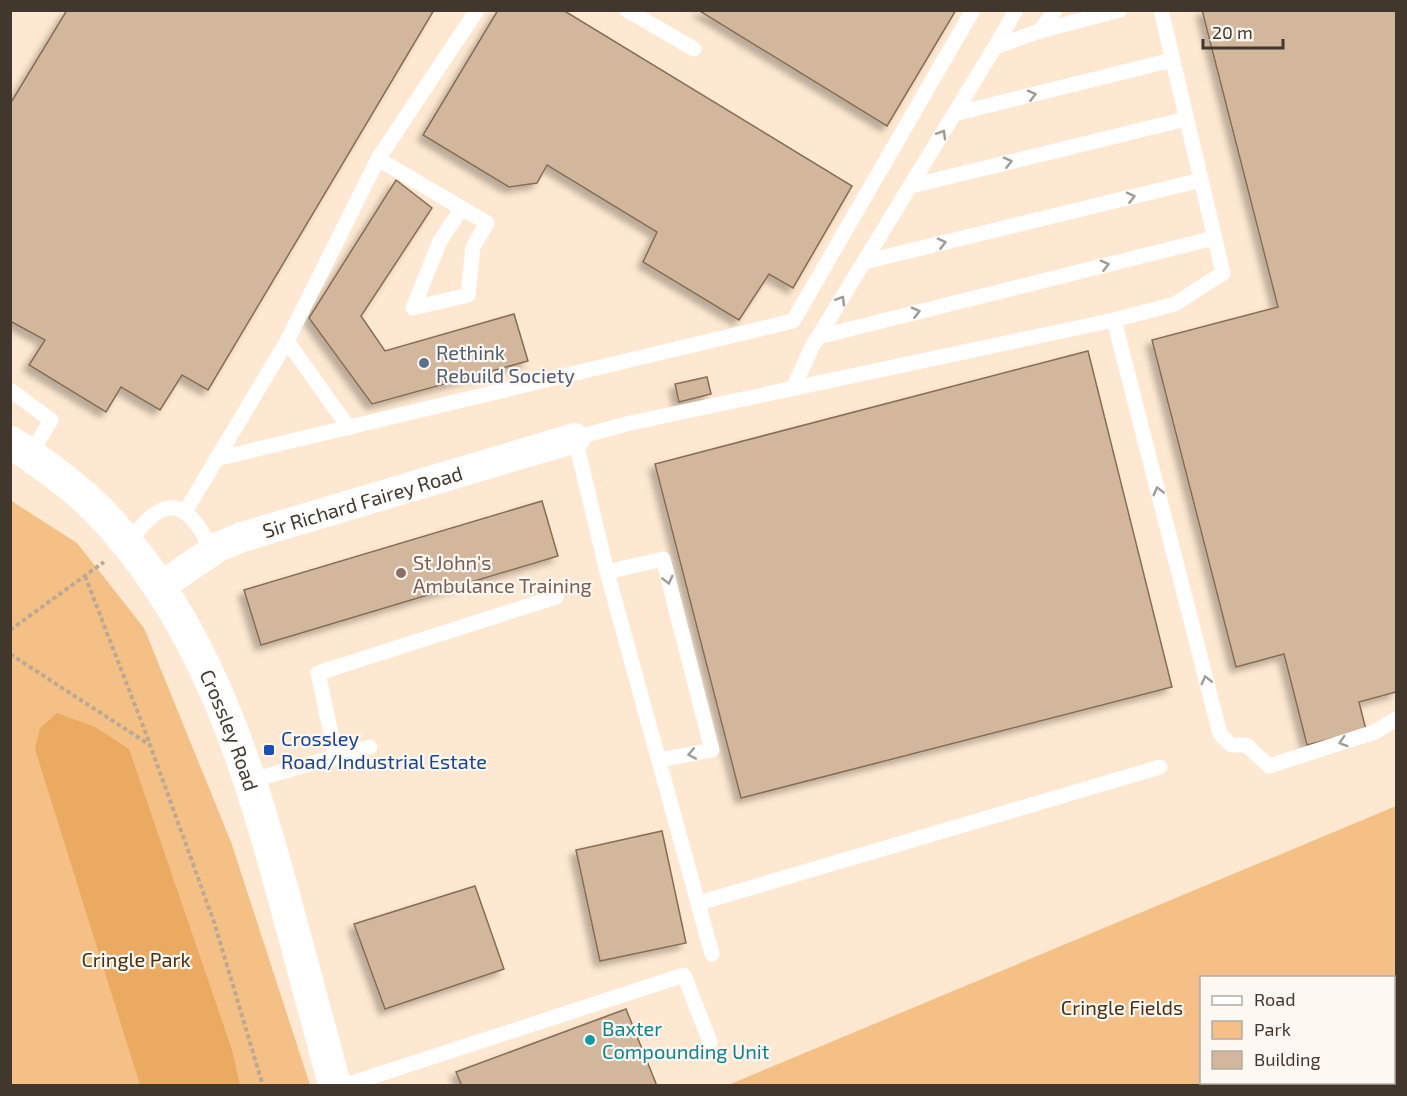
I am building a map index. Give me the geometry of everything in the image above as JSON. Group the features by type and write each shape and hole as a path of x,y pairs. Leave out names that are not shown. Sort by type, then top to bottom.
{"street":[{"name":"Sir Richard Fairey Road","path":"160,587 212,551 242,537 575,438"},
{"name":"Crossley Road","path":"20,449 68,482 128,544 160,587 192,639 214,682 261,813 335,1086"}],"lane":[{"path":"184,512 287,341 378,159 477,10"},
{"path":"627,10 694,49"},
{"path":"216,459 793,321 973,10"},
{"path":"793,388 819,337 1016,10"},
{"path":"1040,31 1055,10"},
{"path":"995,47 1040,31 1120,10"},
{"path":"712,954 607,572 575,438 793,388 1114,320 1175,304 1223,273 1161,10"},
{"path":"954,114 1172,60"},
{"path":"911,186 1186,119"},
{"path":"378,159 462,208 487,223 473,247 468,295 413,308 440,241 462,208"},
{"path":"864,261 1201,180"},
{"path":"819,337 1214,238"},
{"path":"1114,320 1220,734 1231,745 1246,745 1269,766 1375,732 1396,719"},
{"path":"287,341 349,428"},
{"path":"10,390 51,420 20,449"},
{"path":"128,544 144,521 155,512 169,507 184,512 202,528 212,551"},
{"path":"607,572 663,558 712,750 659,760"},
{"path":"336,757 318,673 556,597"},
{"path":"249,781 370,747"},
{"path":"699,903 1160,767"},
{"path":"343,1086 684,975 710,1042"}],"path":[{"path":"10,630 128,544"},
{"path":"85,576 150,745 213,922 263,1086"},
{"path":"10,654 150,745"}],"green space":[{"name":"Cringle Park","path":"10,500 77,543 144,628 231,842 310,1085 11,1085"},
{"path":"57,713 95,727 129,749 232,1050 240,1085 140,1085 35,749 40,728"},
{"name":"Cringle Fields","path":"1396,806 1396,1085 728,1085"}],"building":[{"path":"67,10 434,10 208,390 182,375 160,410 121,387 106,412 29,365 45,340 10,321 10,104"},
{"path":"498,10 563,10 852,186 793,288 769,274 739,320 643,262 657,232 547,165 537,183 509,187 423,135"},
{"path":"698,10 956,10 887,126"},
{"path":"1202,10 1396,10 1396,692 1359,702 1366,730 1307,745 1284,654 1236,667 1152,340 1278,307"},
{"path":"396,180 432,208 361,316 385,351 514,314 528,361 372,404 309,318"},
{"path":"1088,351 1172,687 741,798 655,464"},
{"path":"707,377 711,394 679,402 675,384"},
{"name":"St John's Ambulance Training","path":"542,501 558,556 261,645 244,590"},
{"path":"662,831 686,943 600,961 576,850"},
{"path":"475,886 504,969 385,1009 354,924"},
{"name":"Baxter Compounding Unit","path":"626,1009 657,1086 462,1086 456,1072"}],"place":[{"name":"Rethink Rebuild Society","path":"424,363"},
{"name":"St John's Ambulance Training","path":"401,573"},
{"name":"Crossley Road/Industrial Estate","path":"269,750"},
{"name":"Baxter Compounding Unit","path":"590,1040"}]}
